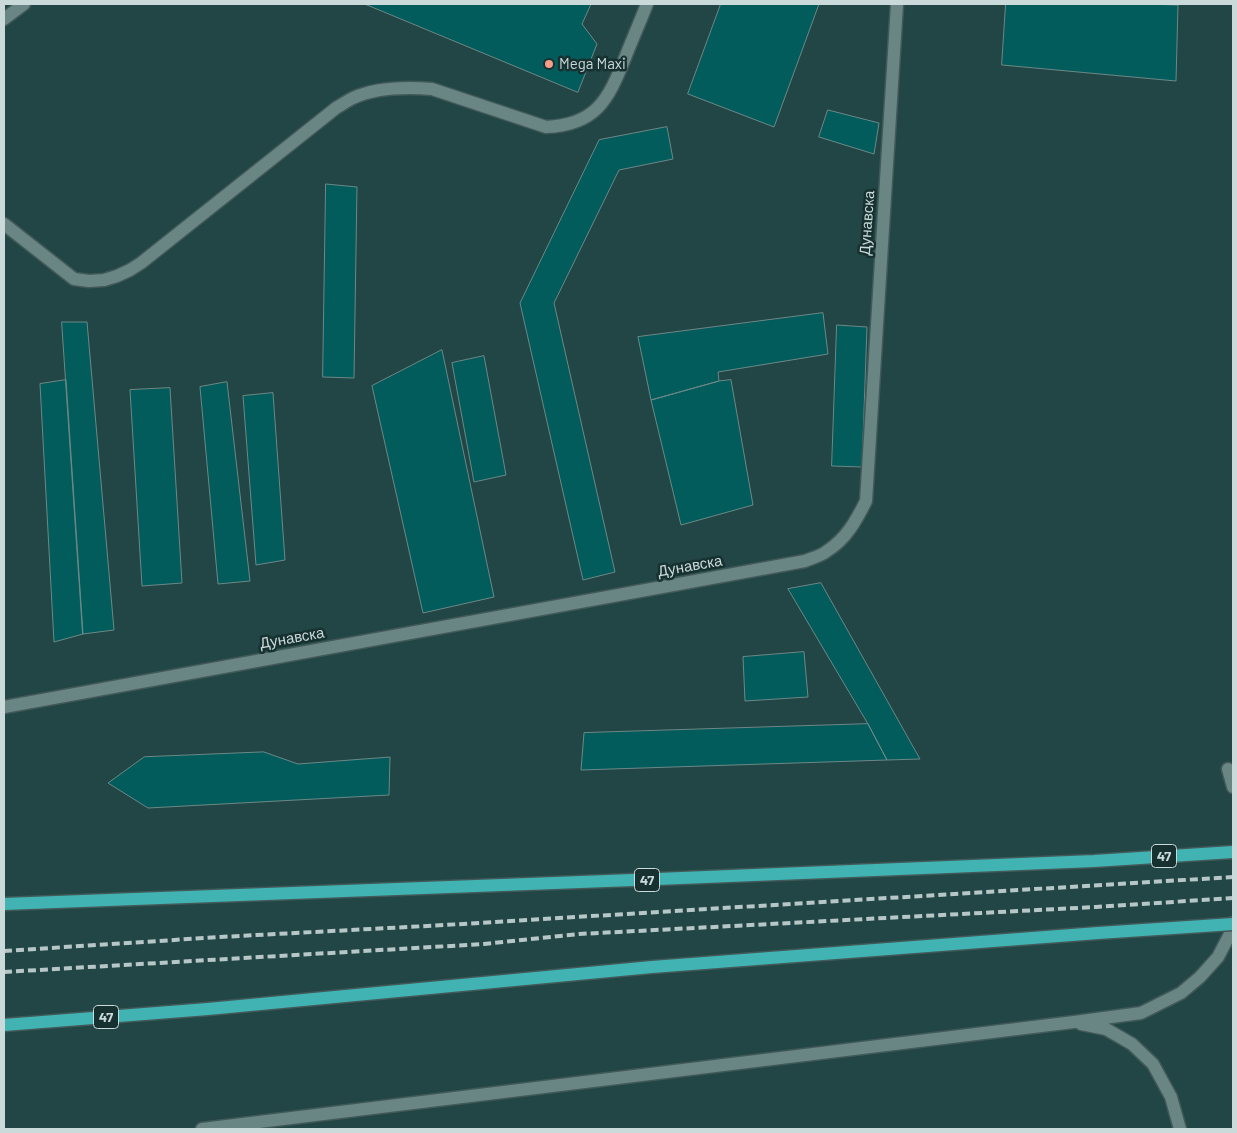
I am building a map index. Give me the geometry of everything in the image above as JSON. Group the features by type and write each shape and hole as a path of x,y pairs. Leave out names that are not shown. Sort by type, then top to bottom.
{"main road":[{"name":"47","path":"4,904 1094,861 1233,852"},
{"name":"47","path":"4,1025 208,1009 652,967 1233,923"}],"lane":[{"path":"4,19 24,4"},
{"path":"4,224 74,279 104,280 124,273 141,263 336,108 354,98 373,92 393,89 432,89 546,127 574,123 588,116 608,96 615,84 647,4"},
{"name":"Дунавска","path":"4,707 805,562 826,552 842,539 856,521 866,501 897,4"},
{"path":"1228,769 1233,787"},
{"path":"202,1129 1141,1013 1181,993 1200,977 1218,957 1231,932 1233,923"},
{"path":"1074,1022 1106,1029 1132,1044 1153,1064 1171,1098 1180,1129"}],"shaded area":[{"path":"4,4 1233,4 1233,1129 4,1129"}],"building":[{"name":"Mega Maxi","path":"365,4 591,4 582,24 597,44 578,92"},
{"path":"721,4 819,4 774,127 688,94"},
{"path":"1006,4 1178,5 1176,81 1002,65"},
{"path":"828,110 879,123 874,154 819,137"},
{"path":"667,127 673,159 619,170 554,303 615,572 583,580 520,303 599,140"},
{"path":"326,184 357,187 354,378 323,377"},
{"path":"823,313 828,354 718,372 719,381 651,400 638,337"},
{"path":"62,322 87,322 114,630 83,634"},
{"path":"837,325 867,327 862,467 832,466"},
{"path":"442,350 494,597 423,613 372,386"},
{"path":"484,356 506,475 474,482 452,363"},
{"path":"66,380 83,634 54,642 40,384"},
{"path":"731,380 753,505 681,525 651,400 719,381"},
{"path":"227,382 250,581 218,584 200,387"},
{"path":"170,388 182,583 142,586 130,390"},
{"path":"273,393 285,560 256,565 243,396"},
{"path":"821,583 920,759 887,760 868,724 788,589"},
{"path":"804,652 808,697 745,701 743,657"},
{"path":"868,724 887,760 581,770 584,733"},
{"path":"264,752 298,764 390,757 389,795 148,808 108,783 144,757"}],"railway":[{"path":"4,951 1233,877"},
{"path":"4,972 484,944 579,934 1233,898"}],"place":[{"name":"Mega Maxi","path":"549,64"}]}
